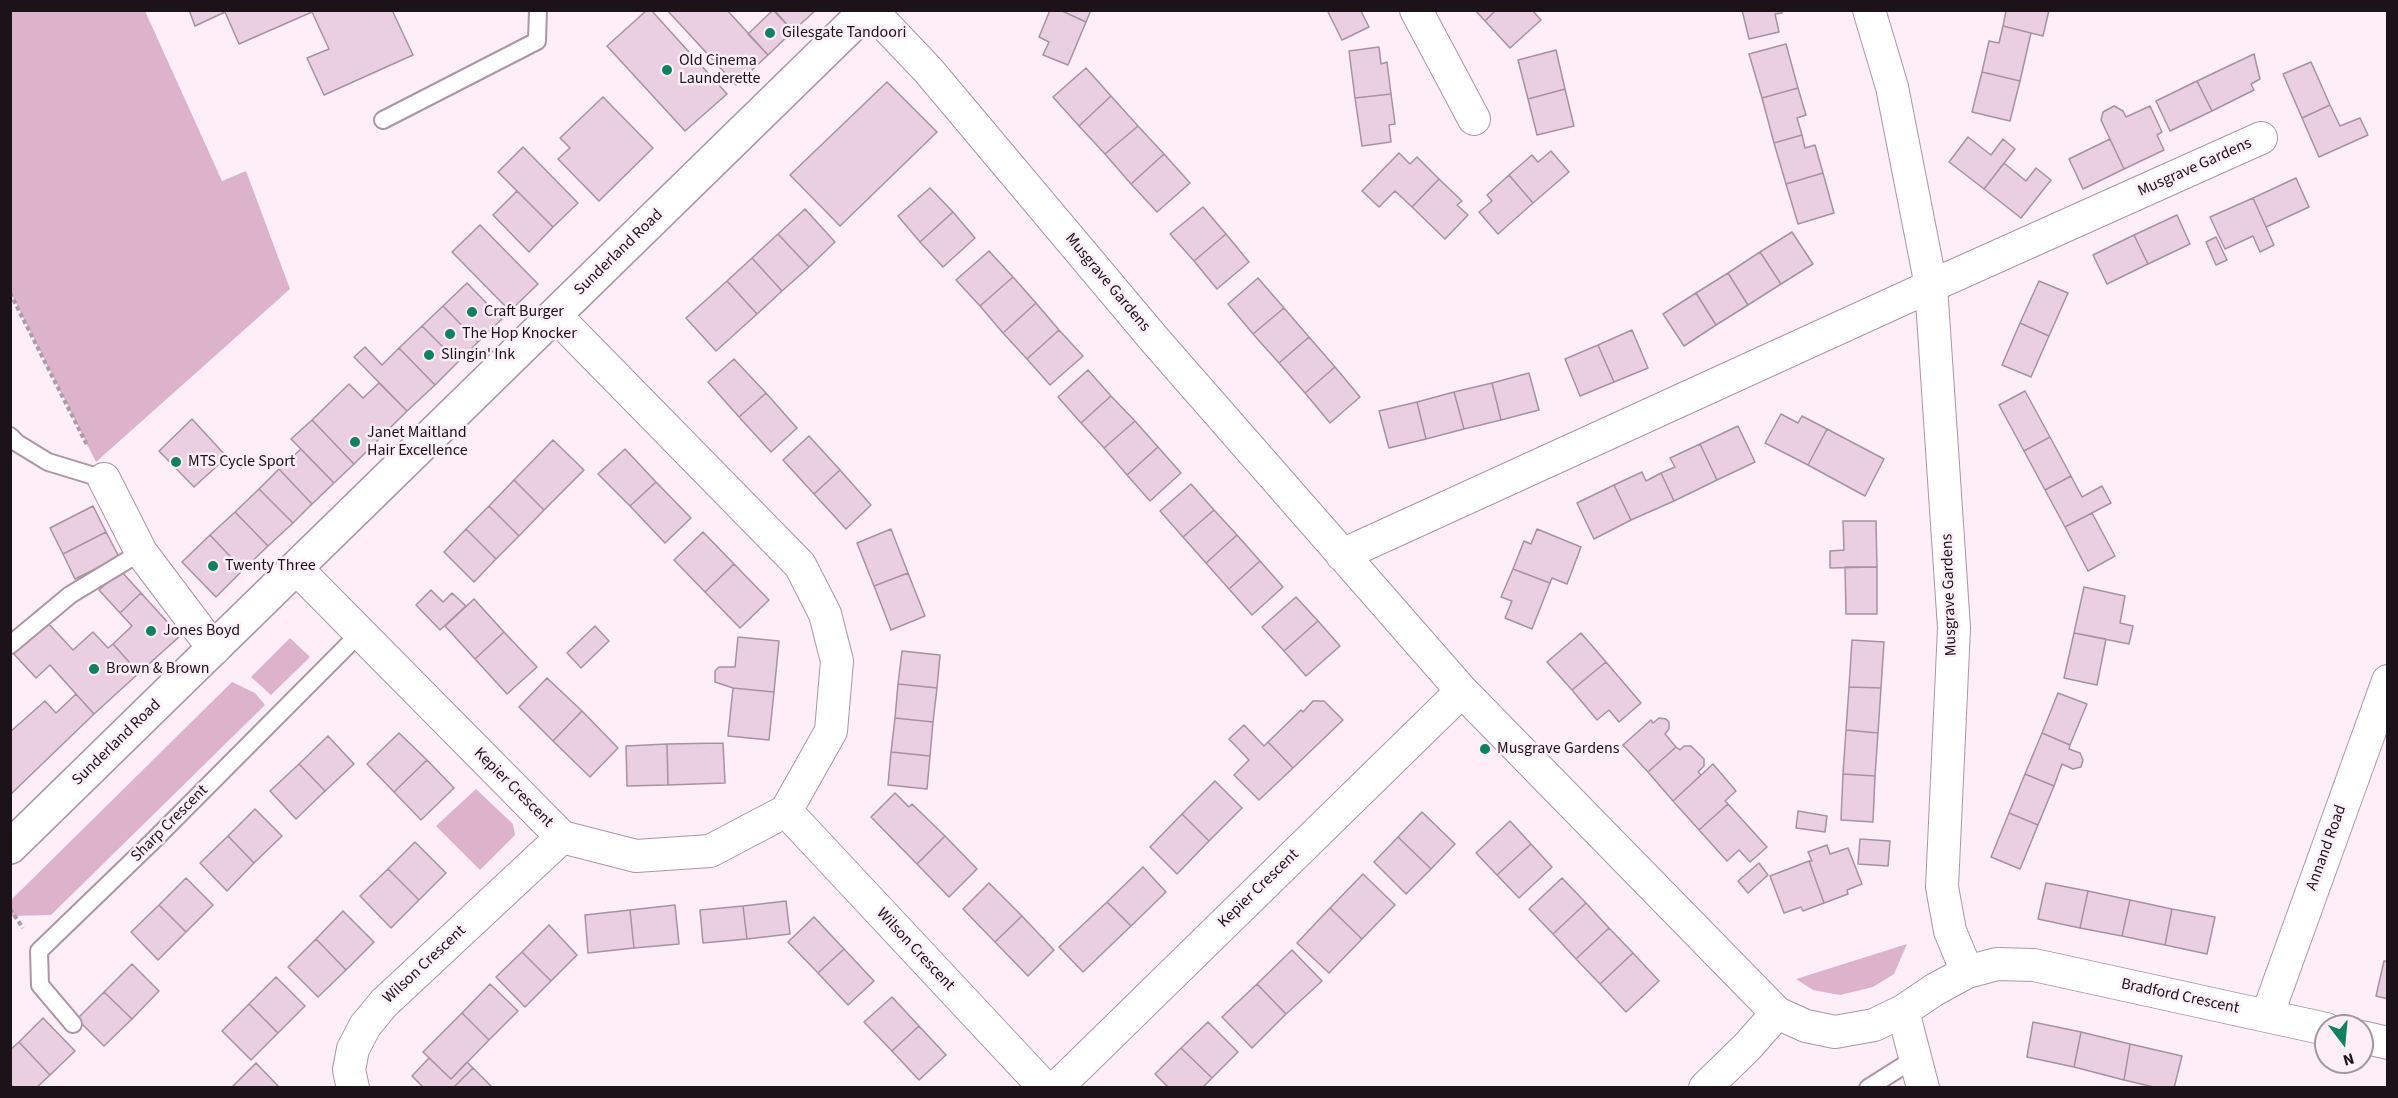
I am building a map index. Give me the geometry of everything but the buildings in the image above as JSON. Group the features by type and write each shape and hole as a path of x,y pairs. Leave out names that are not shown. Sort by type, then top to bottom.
{"street":[{"name":"Sunderland Road","path":"10,847 869,10"},
{"name":"Musgrave Gardens","path":"869,10 928,70 1154,339 1462,691 1777,1013 1806,1026 1835,1032 1874,1025 1903,1011 1934,990 1967,972 1997,964 2034,965"},
{"path":"1416,10 1474,118"},
{"name":"Musgrave Gardens","path":"1869,10 1892,87 1931,286 1954,628 1942,887 1950,931 1967,972"},
{"name":"Musgrave Gardens","path":"1342,555 2261,138"},
{"path":"555,315 800,566 825,614 837,662 831,731 786,811"},
{"path":"104,479 141,552 214,649"},
{"name":"Kepier Crescent","path":"296,568 562,837 636,856 710,851 786,811"},
{"name":"Annand Road","path":"2267,1016 2388,681"},
{"name":"Kepier Crescent","path":"1056,1088 1462,691"},
{"name":"Wilson Crescent","path":"786,811 1045,1088"},
{"name":"Wilson Crescent","path":"353,1088 349,1070 353,1049 365,1026 384,1003 562,837"},
{"name":"Bradford Crescent","path":"2034,965 2314,1026"},
{"path":"1903,1011 1918,1073"},
{"path":"1705,1088 1748,1046 1777,1013"}],"lane":[{"path":"383,120 537,40 538,10"},
{"path":"10,436 17,443 48,462 104,479"},
{"path":"10,645 70,595 141,552"},
{"name":"Sharp Crescent","path":"73,1024 40,985 39,951 153,841 359,634"},
{"path":"1868,1088 1918,1073"}],"path":[{"path":"10,293 90,451"}],"shaded area":[{"path":"11,10 145,11 222,181 246,171 290,289 96,462 11,293"},
{"path":"290,638 310,657 271,695 251,677"},
{"path":"232,682 255,693 265,705 51,915 11,916 11,900"},
{"path":"476,789 513,824 515,835 480,870 436,826"},
{"path":"1907,944 1894,974 1873,987 1840,995 1813,990 1796,979"}],"place":[{"name":"Gilesgate Tandoori","path":"770,33"},
{"name":"Old Cinema Launderette","path":"667,70"},
{"name":"Craft Burger","path":"472,312"},
{"name":"The Hop Knocker","path":"450,334"},
{"name":"Slingin' Ink","path":"429,355"},
{"name":"Janet Maitland Hair Excellence","path":"355,442"},
{"name":"MTS Cycle Sport","path":"176,462"},
{"name":"Twenty Three","path":"213,566"},
{"name":"Jones Boyd","path":"151,631"},
{"name":"Brown & Brown","path":"94,669"},
{"name":"Musgrave Gardens","path":"1485,749"}]}
